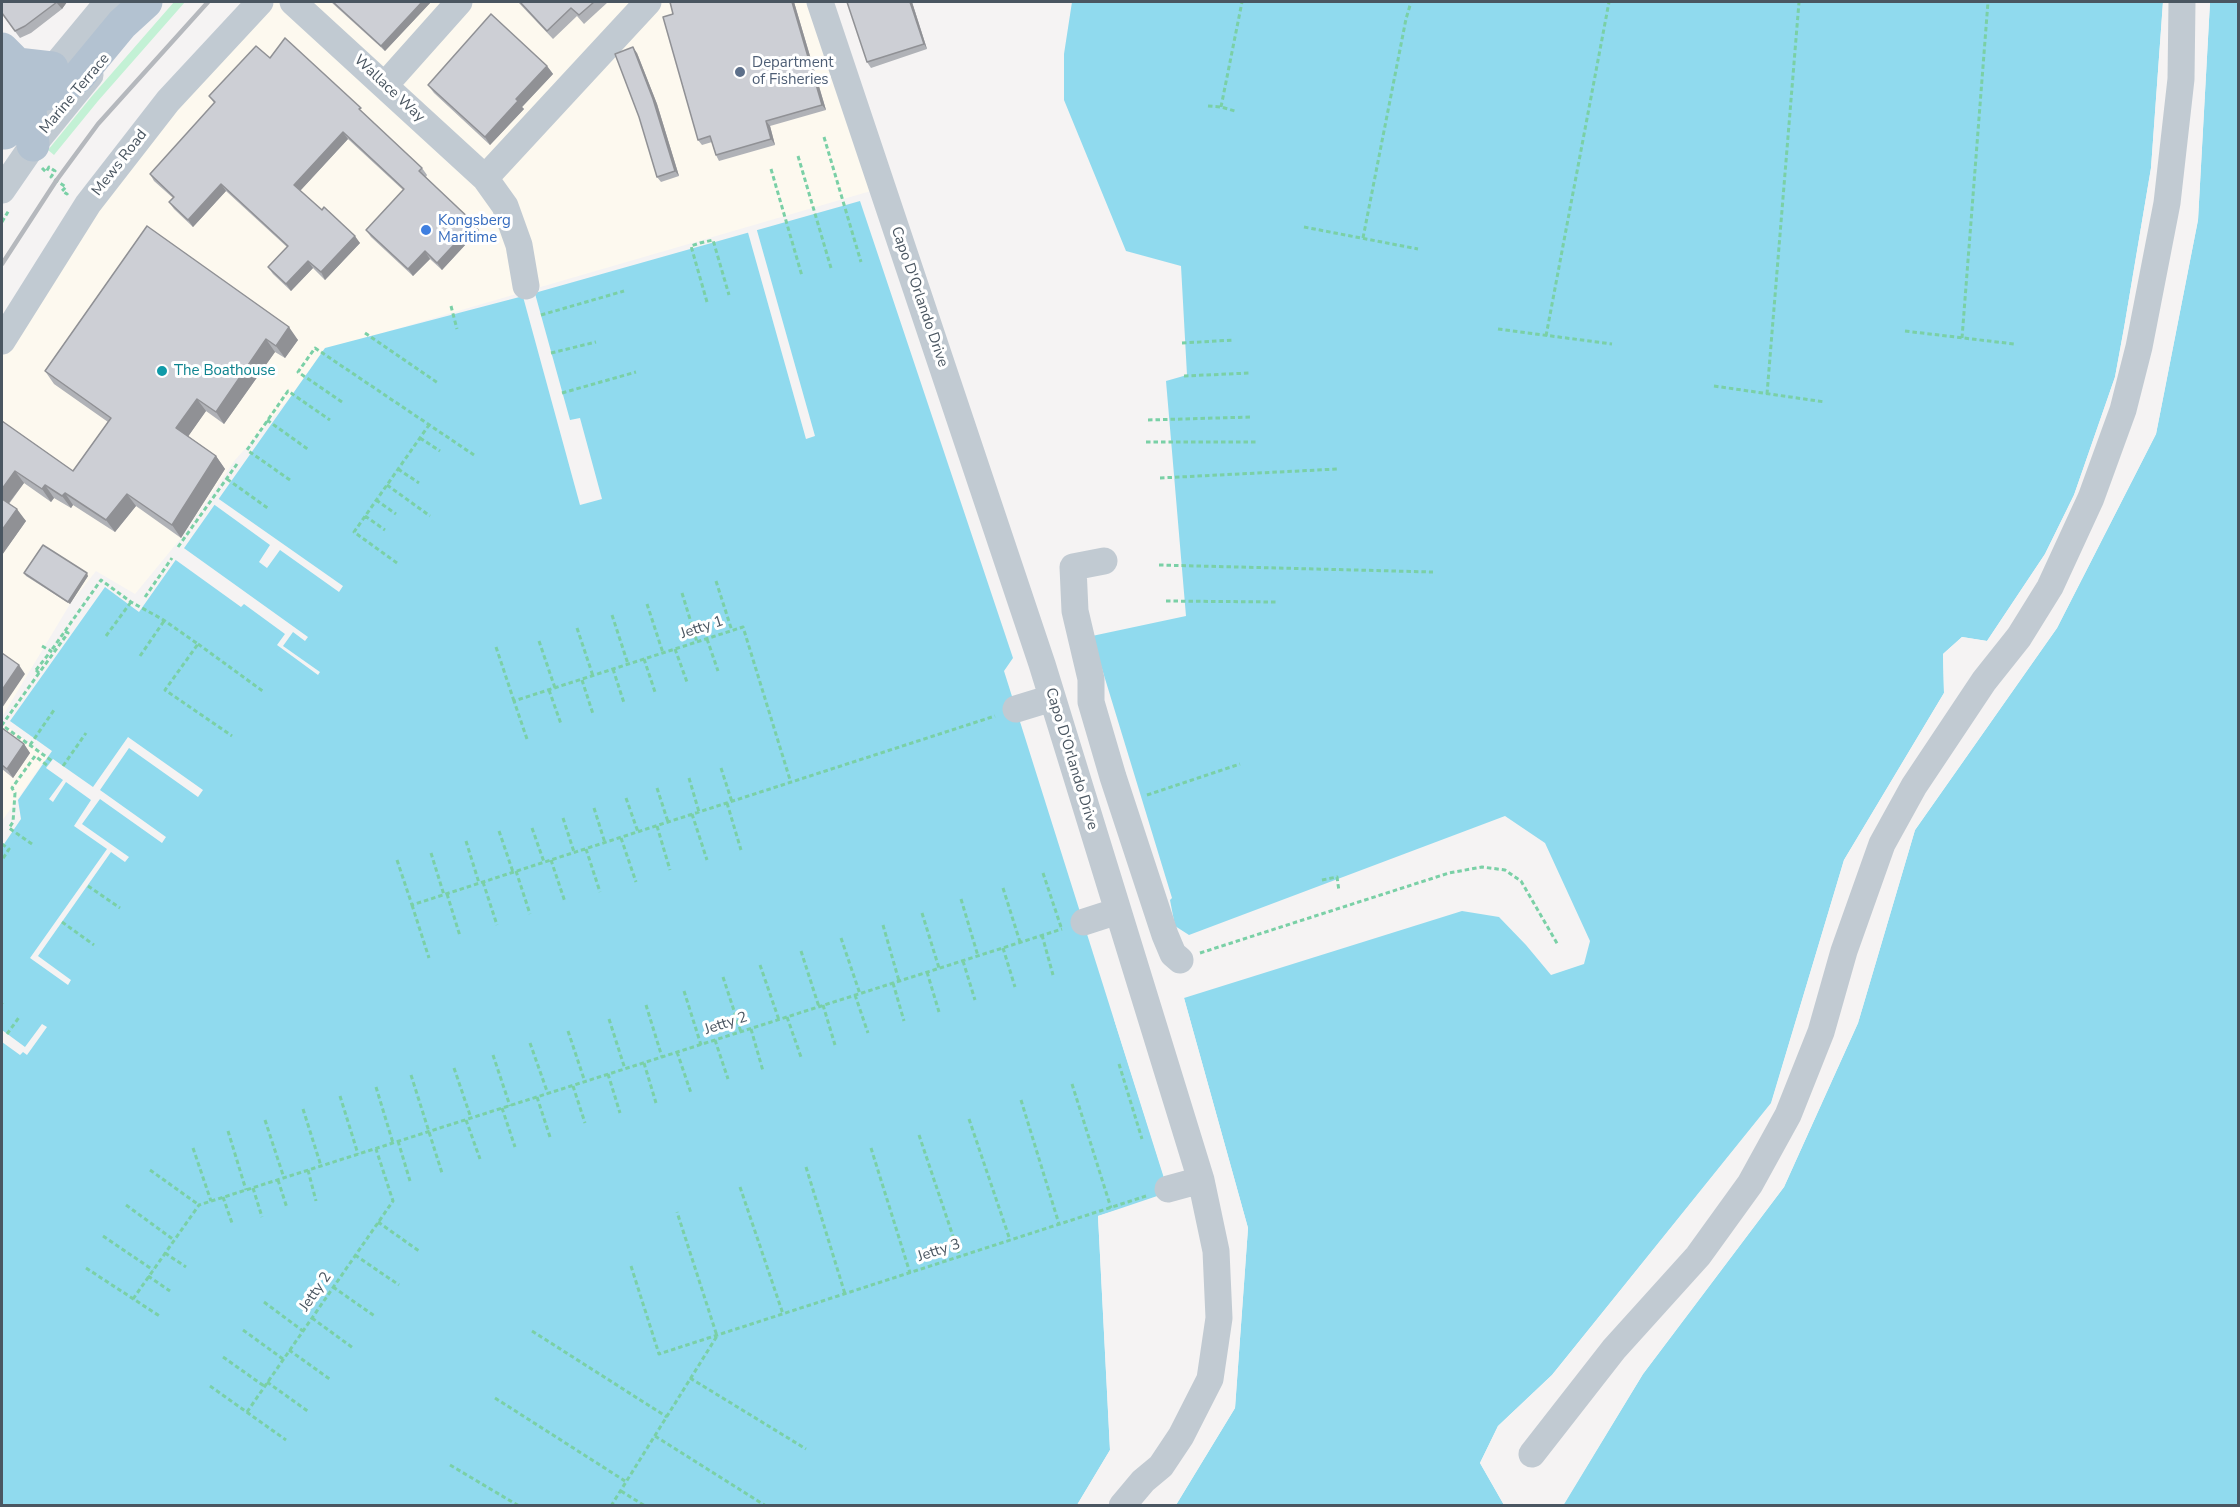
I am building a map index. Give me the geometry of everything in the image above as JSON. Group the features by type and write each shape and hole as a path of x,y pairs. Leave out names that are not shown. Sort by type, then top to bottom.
{"main road":[{"path":"15,97 46,94 73,81 122,24 146,2"},
{"path":"2,49 17,63 52,68"},
{"path":"2,56 21,82 15,97"},
{"path":"2,78 15,97 16,143"}],"street":[{"name":"Marine Terrace","path":"2,190 16,143 154,2"},
{"name":"Mews Road","path":"2,342 88,204 168,101 260,2"},
{"name":"Wallace Way","path":"293,2 484,178 505,206 519,245 526,286"},
{"path":"385,85 459,2"},
{"path":"484,178 648,2"},
{"name":"Capo D'Orlando Drive","path":"820,2 1052,698 1201,1180 1216,1251 1219,1318 1210,1379 1181,1436 1161,1466 1143,1481 1122,1506"},
{"path":"1532,1454 1614,1349 1698,1256 1750,1184 1788,1115 1817,1042 1844,951 1882,844 1914,786 1984,681 2019,637 2050,587 2091,498 2123,410 2139,347 2167,203 2181,79 2182,2"},
{"path":"15,97 52,68 98,6"},
{"path":"1104,561 1073,567 1075,610 1091,679 1091,702 1113,777 1173,954 1172,963 1137,974"},
{"path":"1016,709 1052,698"},
{"path":"1073,926 1118,911"},
{"path":"1168,1189 1201,1180"}],"path":[{"path":"1221,107 1242,2"},
{"path":"1363,238 1406,19 1412,2"},
{"path":"1546,336 1609,2"},
{"path":"1767,394 1799,2"},
{"path":"1962,338 1988,2"},
{"path":"1208,106 1235,111"},
{"path":"824,137 861,262"},
{"path":"16,143 46,172 50,167 55,171 51,177 66,187 62,191 66,194 70,190 88,204"},
{"path":"798,156 831,268"},
{"path":"771,169 802,276"},
{"path":"1304,227 1418,249"},
{"path":"707,302 691,246 700,243 713,240 729,295"},
{"path":"541,315 624,291"},
{"path":"451,306 457,329"},
{"path":"1498,329 1612,344"},
{"path":"1905,331 2014,344"},
{"path":"365,333 438,383"},
{"path":"1182,343 1234,340"},
{"path":"551,353 596,342"},
{"path":"342,402 298,372 315,348 474,455"},
{"path":"562,393 636,372"},
{"path":"1184,376 1250,373"},
{"path":"1714,386 1825,402"},
{"path":"290,480 247,450 267,420 288,391 330,420"},
{"path":"1148,420 1251,417"},
{"path":"267,420 309,450"},
{"path":"397,563 354,532 429,425"},
{"path":"420,438 440,451"},
{"path":"1146,442 1258,441"},
{"path":"178,548 237,464"},
{"path":"398,469 419,483"},
{"path":"1160,478 1336,469"},
{"path":"227,479 269,509"},
{"path":"387,485 430,516"},
{"path":"376,500 396,514"},
{"path":"365,516 385,530"},
{"path":"145,597 172,558"},
{"path":"1159,565 1433,572"},
{"path":"39,673 36,670 102,580 131,602 165,621 264,692"},
{"path":"716,581 732,631"},
{"path":"682,593 697,642"},
{"path":"1166,601 1277,602"},
{"path":"106,636 131,602"},
{"path":"647,604 663,653"},
{"path":"612,615 628,664"},
{"path":"140,656 165,621"},
{"name":"Jetty 1","path":"514,701 742,627 792,783"},
{"path":"577,628 593,676"},
{"path":"52,761 2,725 68,633 65,631"},
{"path":"707,639 718,671"},
{"path":"539,641 555,688"},
{"path":"198,644 165,690 232,736"},
{"path":"42,646 51,651"},
{"path":"496,647 526,739"},
{"path":"675,649 687,682"},
{"path":"644,659 655,692"},
{"path":"613,669 624,703"},
{"path":"582,680 593,714"},
{"path":"549,690 561,724"},
{"path":"412,905 1016,709"},
{"path":"30,745 54,710"},
{"path":"63,766 86,733"},
{"path":"32,844 9,828 13,822 15,792 12,788 35,756 48,766"},
{"path":"1147,795 1240,764"},
{"path":"721,768 732,802"},
{"path":"689,778 699,812"},
{"path":"657,788 668,822"},
{"path":"626,798 638,832"},
{"path":"727,803 741,850"},
{"path":"594,808 605,843"},
{"path":"692,814 707,860"},
{"path":"563,818 574,852"},
{"path":"657,826 670,870"},
{"path":"532,828 544,862"},
{"path":"499,831 530,914"},
{"path":"621,838 636,882"},
{"path":"466,841 497,926"},
{"path":"2,844 9,849 2,860"},
{"path":"586,849 600,892"},
{"path":"431,853 460,936"},
{"path":"397,860 429,958"},
{"path":"551,860 565,902"},
{"path":"1172,963 1449,873 1482,867 1505,870 1521,881 1558,945"},
{"path":"1043,873 1073,926"},
{"path":"1322,880 1337,877 1340,891"},
{"path":"87,885 120,908"},
{"path":"1003,888 1020,942"},
{"path":"961,899 978,956"},
{"path":"922,913 939,969"},
{"path":"62,922 94,945"},
{"path":"883,926 899,981"},
{"name":"Jetty 2","path":"199,1205 1073,926"},
{"path":"1042,935 1053,975"},
{"path":"841,938 860,994"},
{"path":"1003,948 1015,987"},
{"path":"801,951 835,1045"},
{"path":"963,961 975,1000"},
{"path":"760,965 778,1020"},
{"path":"927,972 939,1012"},
{"path":"723,977 741,1032"},
{"path":"893,983 904,1021"},
{"path":"684,991 700,1045"},
{"path":"855,995 868,1033"},
{"path":"646,1005 662,1057"},
{"path":"7,1034 20,1016"},
{"path":"788,1017 801,1057"},
{"path":"609,1019 625,1069"},
{"path":"751,1029 763,1071"},
{"path":"568,1031 585,1082"},
{"path":"715,1040 728,1079"},
{"path":"530,1043 548,1094"},
{"path":"677,1052 691,1093"},
{"path":"493,1055 510,1106"},
{"path":"644,1063 656,1103"},
{"path":"1119,1064 1143,1139"},
{"path":"454,1068 471,1118"},
{"path":"608,1074 620,1113"},
{"path":"411,1075 442,1173"},
{"path":"1072,1084 1111,1208"},
{"path":"573,1086 585,1123"},
{"path":"376,1087 393,1143"},
{"path":"340,1096 358,1154"},
{"path":"537,1097 550,1137"},
{"path":"1021,1100 1059,1224"},
{"path":"502,1108 515,1147"},
{"path":"303,1109 321,1166"},
{"path":"265,1119 284,1178"},
{"path":"969,1119 1010,1240"},
{"path":"466,1120 480,1159"},
{"path":"228,1131 246,1190"},
{"path":"919,1135 960,1257"},
{"path":"398,1141 410,1180"},
{"path":"193,1148 211,1202"},
{"path":"871,1148 910,1273"},
{"name":"Jetty 2","path":"247,1412 393,1201 376,1149"},
{"path":"806,1167 845,1294"},
{"path":"133,1299 199,1205 150,1170"},
{"path":"308,1170 316,1201"},
{"path":"278,1180 287,1208"},
{"path":"740,1187 783,1314"},
{"path":"253,1188 262,1217"},
{"name":"Jetty 3","path":"631,1266 659,1354 1168,1189"},
{"path":"223,1197 232,1223"},
{"path":"126,1205 174,1240"},
{"path":"611,1506 717,1336 677,1212"},
{"path":"378,1222 419,1251"},
{"path":"103,1236 153,1270"},
{"path":"165,1253 186,1267"},
{"path":"356,1255 399,1286"},
{"path":"86,1268 161,1317"},
{"path":"148,1276 170,1291"},
{"path":"333,1287 376,1317"},
{"path":"264,1302 303,1330"},
{"path":"312,1318 353,1348"},
{"path":"243,1330 284,1359"},
{"path":"532,1331 667,1417"},
{"path":"290,1350 331,1380"},
{"path":"223,1357 264,1386"},
{"path":"690,1378 806,1449"},
{"path":"267,1382 309,1412"},
{"path":"210,1386 286,1440"},
{"path":"495,1398 626,1482"},
{"path":"655,1436 766,1506"},
{"path":"450,1465 519,1506"},
{"path":"621,1490 645,1506"}],"shaded area":[{"path":"247,2 832,2 895,184 341,345 328,355 235,460 181,538 135,594 96,571 70,604 2,717 2,324"},
{"path":"2,722 47,757 2,821"}],"green space":[{"path":"174,2 185,2 54,155 48,150"}],"water":[{"path":"1072,2 2163,2 2151,168 2124,328 2115,377 2074,495 2045,554 1987,641 1962,637 1943,654 1944,693 1844,860 1771,1103 1552,1375 1498,1426 1480,1463 1504,1505 1176,1505 1235,1408 1248,1228 1184,998 1462,911 1499,917 1551,975 1584,964 1590,941 1545,843 1505,816 1189,935 1175,926 1170,900 1172,898 1092,636 1186,616 1166,381 1187,375 1181,266 1126,251 1064,100 1064,54"},
{"path":"2210,2 2238,2 2238,1505 1563,1506 1643,1374 1784,1187 1858,1023 1915,830 2057,628 2156,434 2198,220"},
{"path":"860,201 1013,658 1004,671 1169,1194 1098,1216 1110,1450 1077,1505 2,1506 2,847 21,819 18,800 52,751 10,721 105,587 139,612 325,348 531,294"}],"pier":[{"path":"2163,2 2166,2 2154,168 2127,328 2118,378 2077,496 2047,556 1990,643 1963,640 1946,655 1946,694 1847,861 1774,1105 1554,1377 1500,1427 1483,1463 1506,1502 1514,1503 1516,1506 1504,1505 1480,1463 1498,1426 1552,1375 1771,1104 1844,860 1944,693 1943,654 1962,637 1987,641 2045,554 2074,495 2115,377 2124,328 2151,168"},
{"path":"2207,2 2210,2 2198,220 2156,434 2057,628 1915,830 1858,1023 1784,1187 1643,1374 1563,1505 1560,1506 1641,1372 1782,1185 1855,1021 1913,829 2054,627 2153,433 2195,220"},
{"path":"756,227 815,436 806,439 747,229"},
{"path":"534,290 570,420 580,418 602,499 580,505 522,293"},
{"path":"216,497 343,586 339,592 280,550 267,568 259,562 270,545 212,503"},
{"path":"181,546 308,637 305,641 293,632 283,646 320,672 318,675 277,645 285,634 244,604 241,607 173,558"},
{"path":"128,737 203,790 198,797 129,748 100,790 166,837 162,843 100,799 82,824 129,857 125,862 111,852 38,956 71,980 68,985 30,958 107,849 74,826 91,800 66,782 53,802 49,799 63,780 46,768 53,759 93,787"},
{"path":"1181,998 1184,998 1248,1228 1235,1408 1176,1505 1173,1506 1232,1407 1245,1229"},
{"path":"1117,1018 1171,1188 1170,1197 1101,1218 1113,1451 1080,1506 1077,1505 1110,1450 1098,1216 1169,1192 1114,1019"},
{"path":"42,1024 47,1027 27,1055 23,1052 20,1055 2,1042 2,1030 25,1047"}],"building":[{"path":"2,2 57,2 15,31 2,13"},
{"path":"333,2 422,2 381,46"},
{"path":"520,2 594,2 579,15 571,8 547,31"},
{"path":"670,2 792,2 822,105 766,121 771,139 716,155 710,136 698,140 663,17 673,14"},
{"path":"847,2 910,2 924,44 867,62"},
{"path":"491,14 547,66 485,137 428,85"},
{"path":"285,38 361,108 359,109 422,168 419,171 474,223 437,263 425,251 408,269 366,230 404,189 343,132 294,185 322,210 324,207 355,236 321,272 308,261 286,284 268,267 288,246 221,184 188,220 169,202 174,197 150,174 215,102 209,96 256,46 270,58"},
{"path":"633,47 653,99 675,171 657,177 639,117 615,54"},
{"name":"The Boathouse","path":"147,226 289,327 276,346 266,339 216,412 197,399 176,428 216,456 172,525 127,494 106,520 65,493 62,496 45,485 42,489 15,471 2,489 2,421 73,471 111,418 45,371"},
{"path":"2,499 17,509 2,530"},
{"path":"43,545 87,573 68,602 24,573"},
{"path":"2,653 19,665 2,690"},
{"path":"2,728 24,744 7,769 2,765"}],"railway":[{"path":"2,264 56,181 98,124 208,2"}],"place":[{"name":"Department of Fisheries","path":"740,72"},
{"name":"Kongsberg Maritime","path":"426,230"},
{"name":"The Boathouse","path":"162,371"}]}
